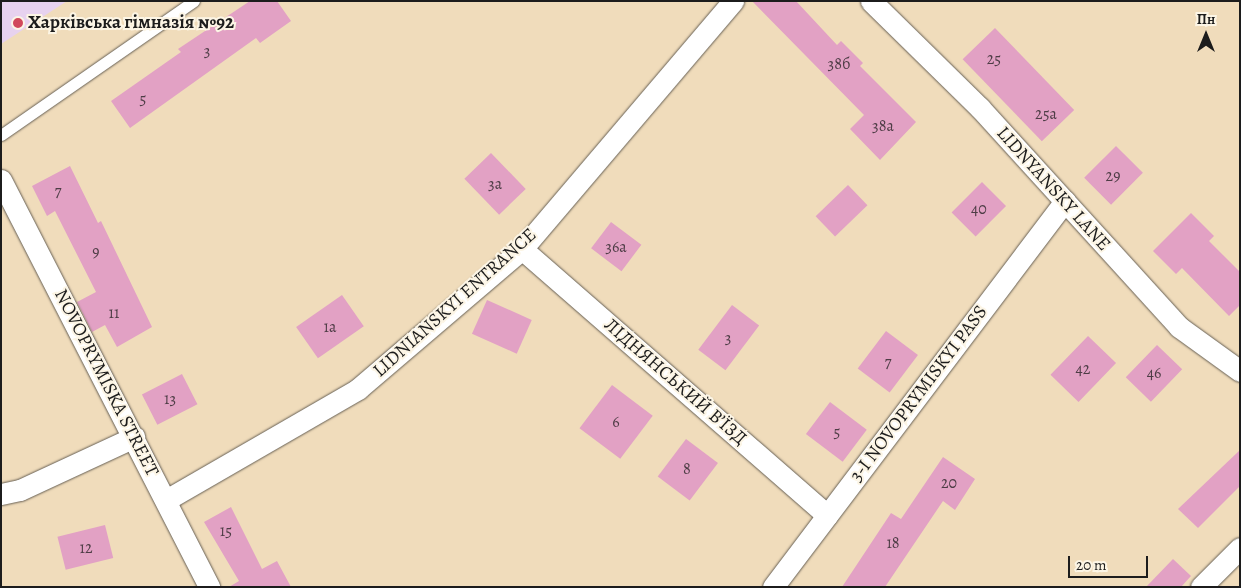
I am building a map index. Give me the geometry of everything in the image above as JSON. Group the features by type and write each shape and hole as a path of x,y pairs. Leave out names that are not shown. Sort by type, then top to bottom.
{"street":[{"name":"LIDNIANSKYI ENTRANCE","path":"166,500 358,389 522,249 733,1"},
{"name":"LIDNYANSKY LANE","path":"870,1 980,108 1179,326 1240,371"},
{"name":"NOVOPRYMISKA STREET","path":"1,180 210,587"},
{"name":"3-I NOVOPRYMISKYI PASS","path":"773,587 1064,201"},
{"name":"ЛІДНЯНСЬКИЙ В’ЇЗД","path":"522,249 827,516"},
{"path":"1,494 20,490 134,437"},
{"path":"1201,587 1240,548"}],"lane":[{"path":"1,135 194,1"}],"shaded area":[{"name":"Харківська гімназія №92","path":"1,1 67,1 1,44"}],"building":[{"path":"250,1 277,1 291,21 260,43 256,38 130,128 111,101 181,52 178,49"},
{"path":"752,1 796,1 837,45 841,41 863,63 860,66 916,122 880,160 850,129 864,115"},
{"path":"995,28 1074,110 1042,141 963,59"},
{"path":"1116,146 1143,173 1111,205 1084,178"},
{"path":"491,153 526,189 499,215 464,179"},
{"path":"70,166 98,223 101,221 152,327 117,347 105,325 92,332 77,302 96,292 55,211 47,216 32,186"},
{"path":"982,182 1006,206 976,236 952,212"},
{"path":"848,185 867,205 835,236 816,216"},
{"path":"1191,213 1214,236 1209,241 1240,272 1240,305 1229,316 1182,268 1176,274 1153,251"},
{"path":"611,222 641,245 621,271 591,248"},
{"path":"342,295 364,326 318,358 296,327"},
{"path":"487,300 532,320 517,354 472,334"},
{"path":"732,305 759,325 725,370 698,350"},
{"path":"886,331 918,355 890,393 858,369"},
{"path":"1088,336 1116,363 1079,402 1050,375"},
{"path":"1157,345 1182,369 1151,402 1126,377"},
{"path":"182,374 197,404 157,425 142,394"},
{"path":"612,385 653,416 620,459 580,428"},
{"path":"830,402 867,430 843,462 806,434"},
{"path":"686,439 718,463 690,501 658,477"},
{"path":"1240,450 1240,486 1198,528 1178,509"},
{"path":"943,457 975,479 955,510 943,501 885,587 842,587 891,513 901,519"},
{"path":"231,507 262,569 277,561 291,587 229,587 239,581 204,522"},
{"path":"105,525 113,558 66,570 57,537"},
{"path":"1173,559 1191,576 1181,587 1146,587"}],"place":[{"name":"Харківська гімназія №92","path":"18,23"}]}
